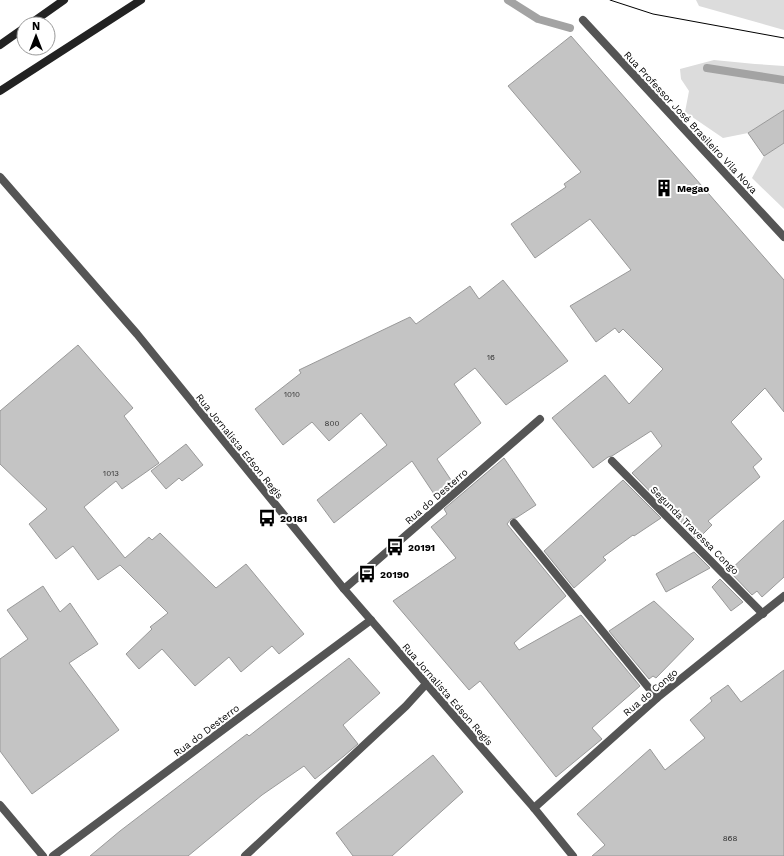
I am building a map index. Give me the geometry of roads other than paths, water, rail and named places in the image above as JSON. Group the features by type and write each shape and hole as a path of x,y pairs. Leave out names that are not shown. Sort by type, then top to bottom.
{"main road":[{"path":"41,16 64,0"},
{"path":"0,91 141,0"},
{"path":"0,45 16,34"}],"street":[{"name":"Rua Professor José Brasileiro Vila Nova","path":"583,20 784,237"},
{"name":"Rua Jornalista Edson Regis","path":"0,177 142,340 344,589 534,808 573,856"},
{"name":"Rua do Desterro","path":"344,589 540,419"},
{"name":"Segunda Travessa Congo","path":"612,461 763,614"},
{"path":"514,523 657,698"},
{"name":"Rua do Congo","path":"534,808 657,698 784,596"},
{"name":"Rua do Desterro","path":"53,856 371,620"},
{"path":"245,856 406,706 426,684"},
{"path":"0,805 43,856"}],"waterway":[{"path":"508,0 538,19 570,28"},
{"path":"707,68 784,80"}],"tram line":[{"path":"610,0 653,14 784,38"}],"place":[{"name":"Megao","path":"664,188"},
{"name":"20181","path":"267,518"},
{"name":"20191","path":"395,547"},
{"name":"20190","path":"367,574"}]}
